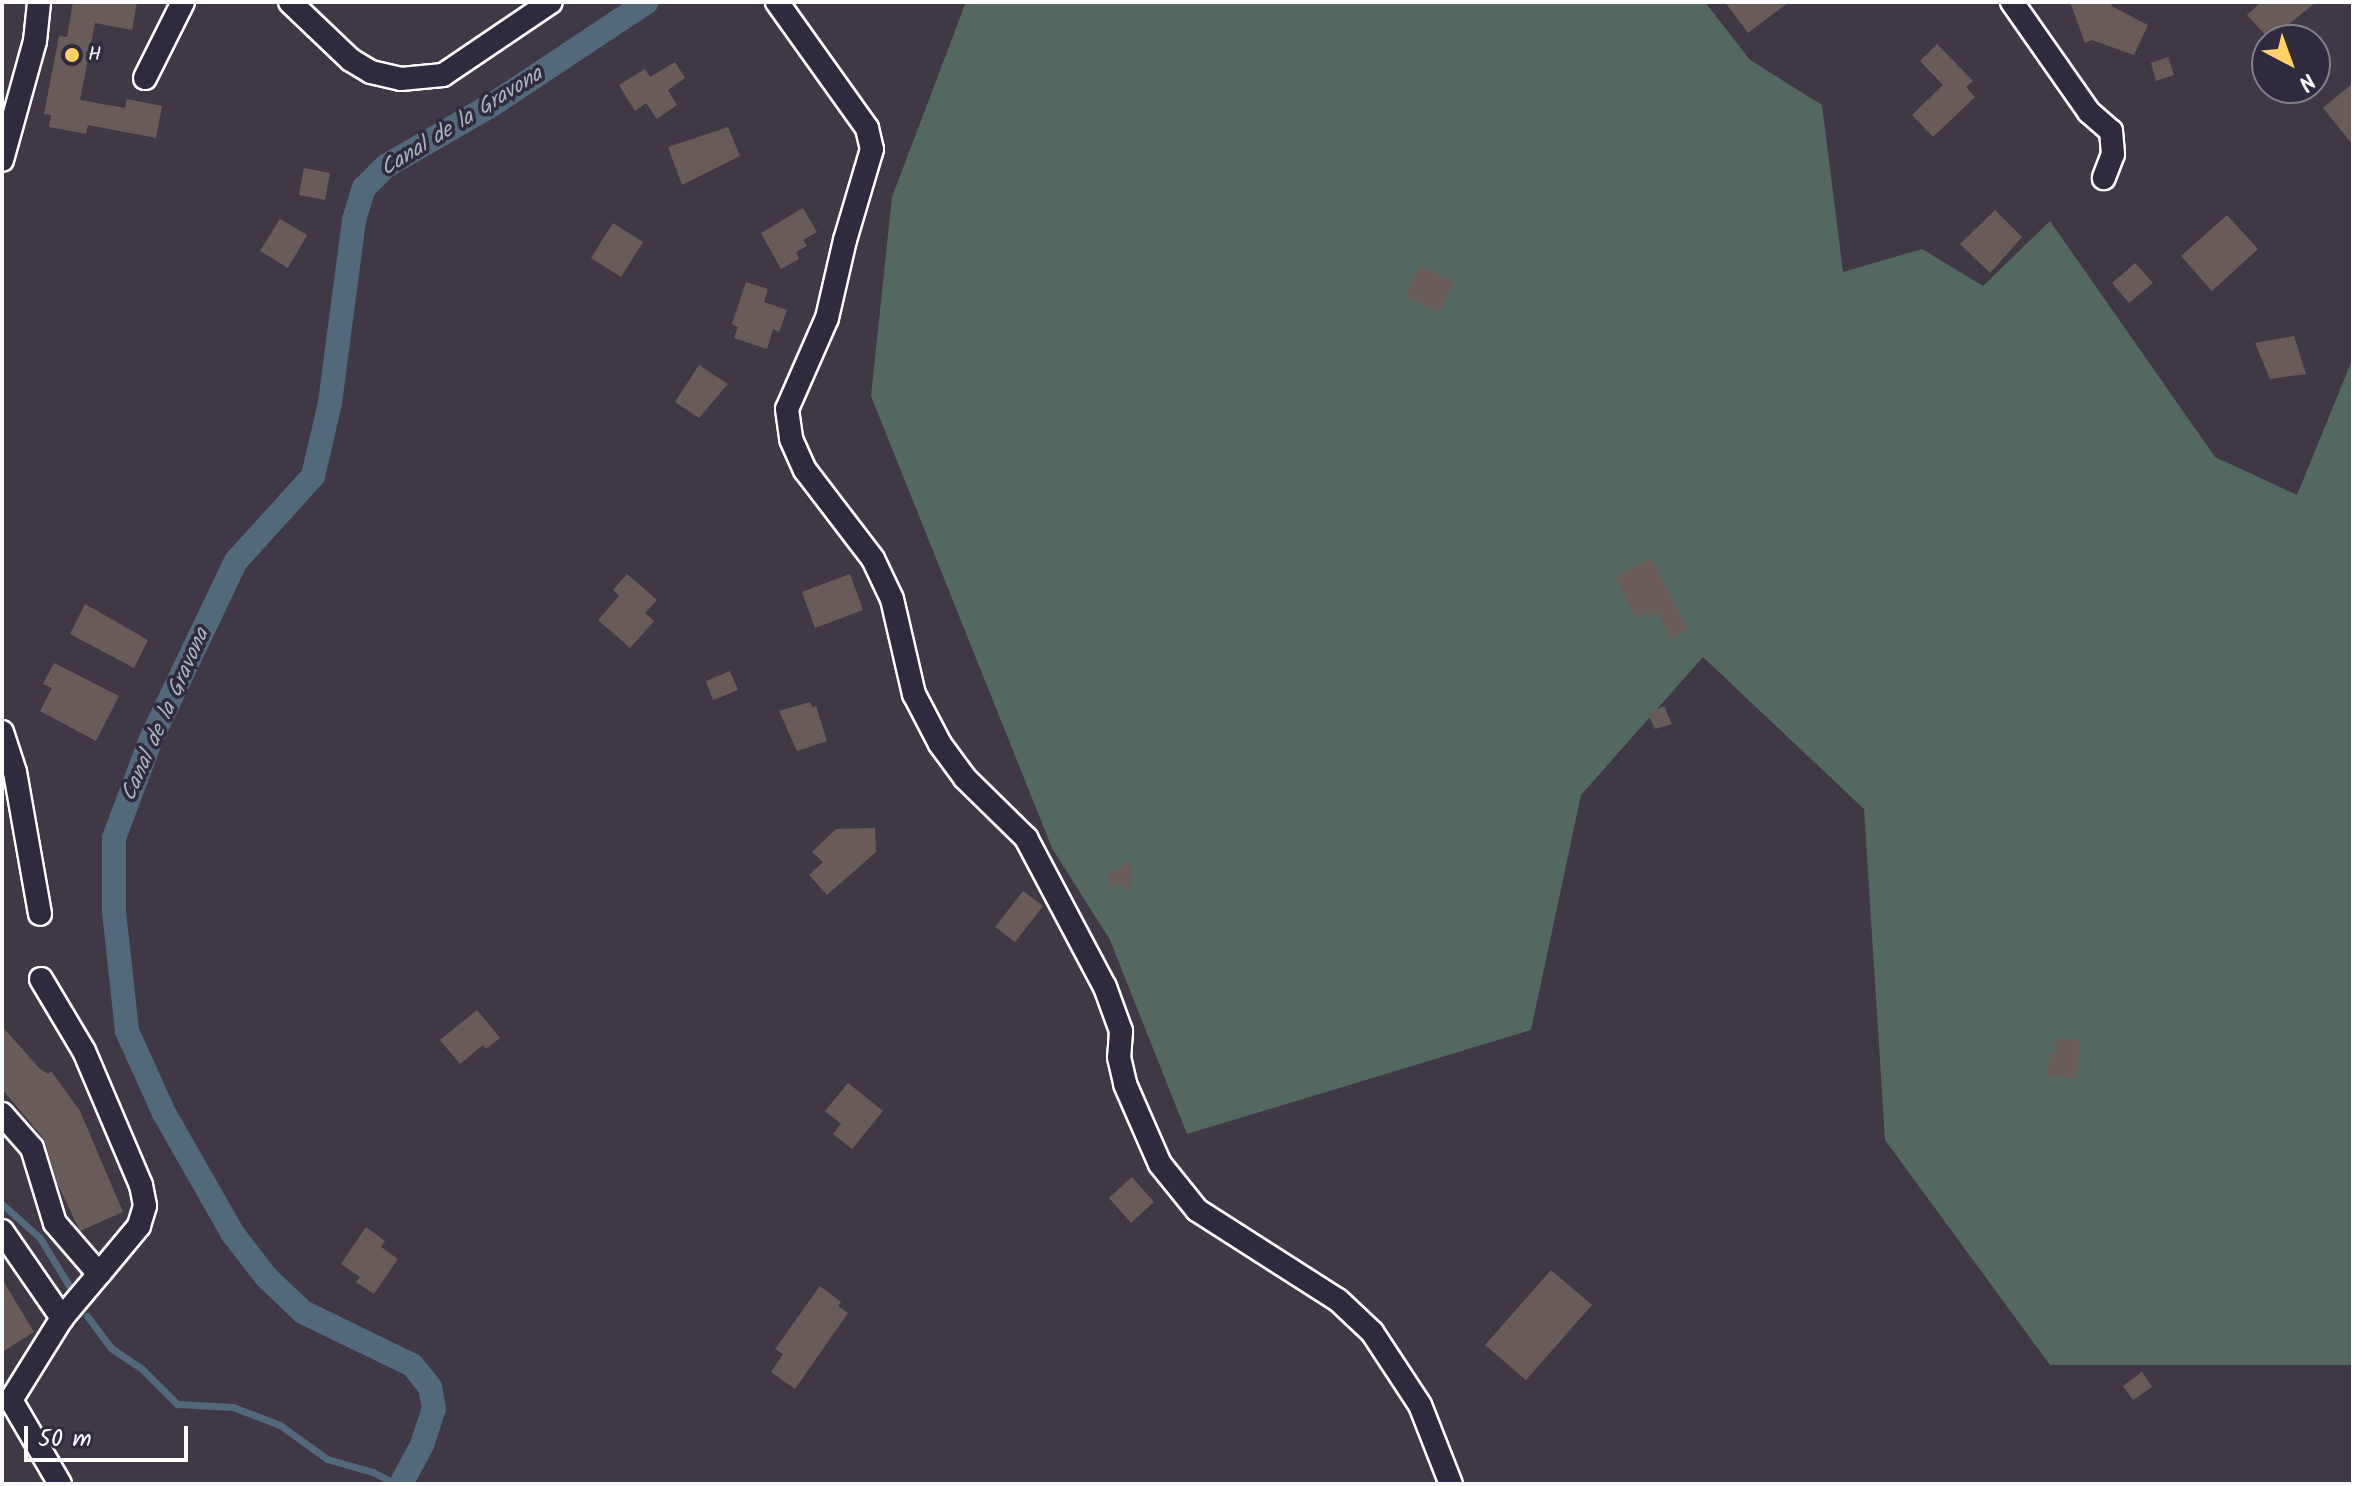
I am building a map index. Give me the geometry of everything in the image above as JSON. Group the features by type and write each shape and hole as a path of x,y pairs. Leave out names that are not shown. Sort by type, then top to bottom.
{"street":[{"path":"2,160 35,41 39,2"},
{"path":"145,78 183,2"},
{"path":"290,2 351,60 371,72 401,79 443,75 551,2"},
{"path":"777,2 867,128 872,149 845,240 827,318 787,409 791,439 805,470 873,559 892,599 914,694 940,744 965,778 1026,838 1105,987 1121,1031 1119,1057 1125,1084 1160,1164 1177,1189 1197,1210 1338,1300 1372,1332 1420,1405 1451,1484"},
{"path":"2012,2 2089,112 2111,131 2113,154 2104,178"},
{"path":"2,732 15,772 40,914"},
{"path":"41,979 84,1051 141,1185 145,1206 139,1226 62,1318 16,1387 11,1400 60,1484"},
{"path":"2,1114 32,1148 55,1223 99,1274"},
{"path":"2,1231 62,1318"}],"green space":[{"path":"966,2 1705,2 1750,60 1822,105 1843,272 1922,249 1983,286 2050,221 2215,457 2297,495 2353,358 2353,1365 2050,1365 1885,1140 1864,809 1703,657 1581,795 1531,1030 1187,1134 1110,940 1052,848 871,396 892,197"}],"building":[{"name":"H","path":"73,2 137,2 132,30 95,23 80,100 125,108 127,99 162,106 156,138 88,125 86,134 49,127 51,115 44,114 59,36 67,37"},
{"path":"1725,2 1789,2 1748,33"},
{"path":"2070,2 2113,2 2111,6 2148,25 2134,55 2092,40 2085,43"},
{"path":"2261,2 2316,2 2289,24 2255,24 2247,15"},
{"path":"1937,44 1973,81 1966,87 1975,97 1933,137 1912,115 1943,85 1920,61"},
{"path":"2168,57 2174,75 2156,81 2151,63"},
{"path":"675,62 685,78 668,90 677,105 657,119 646,103 635,111 619,85 645,69 650,77"},
{"path":"2353,83 2353,145 2323,108"},
{"path":"728,127 740,156 682,185 668,147"},
{"path":"304,168 330,173 325,200 299,195"},
{"path":"803,208 817,232 803,240 807,246 796,252 799,259 781,269 761,233"},
{"path":"1995,210 2022,237 1990,273 1960,244"},
{"path":"2227,215 2258,249 2212,291 2181,256"},
{"path":"280,219 307,235 288,268 260,251"},
{"path":"613,223 643,242 621,277 591,258"},
{"path":"2135,263 2153,283 2129,303 2112,283"},
{"path":"1420,265 1454,282 1439,313 1405,296"},
{"path":"746,282 768,289 764,302 787,310 779,332 773,329 767,349 734,338 738,327 732,324"},
{"path":"2294,336 2306,374 2270,379 2255,343"},
{"path":"699,365 728,384 699,418 675,402"},
{"path":"1651,558 1688,630 1671,639 1658,614 1651,618 1648,612 1636,618 1615,577"},
{"path":"627,574 657,600 645,613 654,621 630,648 598,620 619,596 613,590"},
{"path":"850,574 863,610 815,628 802,592"},
{"path":"85,604 148,640 134,668 70,634"},
{"path":"54,663 119,696 96,741 40,711 52,688 43,684"},
{"path":"730,671 738,690 713,700 706,681"},
{"path":"810,702 812,707 816,706 827,741 797,751 779,711"},
{"path":"1664,706 1672,724 1655,729 1648,713"},
{"path":"875,828 876,852 827,895 809,875 823,862 812,852 836,829"},
{"path":"1132,860 1130,892 1120,885 1113,888 1106,874"},
{"path":"1023,891 1043,906 1015,942 995,927"},
{"path":"477,1010 500,1038 486,1049 483,1045 460,1064 440,1040"},
{"path":"2,1026 40,1069 48,1074 51,1071 80,1111 123,1212 80,1231 57,1183 44,1139 2,1089"},
{"path":"2056,1038 2080,1040 2077,1078 2048,1076 2049,1054 2055,1054"},
{"path":"848,1083 883,1111 852,1149 833,1134 841,1124 825,1111"},
{"path":"1132,1177 1154,1202 1131,1223 1109,1198"},
{"path":"366,1227 385,1241 381,1247 398,1259 374,1294 356,1282 360,1277 341,1264"},
{"path":"1551,1270 1592,1305 1526,1380 1485,1345"},
{"path":"2,1279 34,1332 2,1352"},
{"path":"820,1286 841,1302 838,1306 848,1313 795,1389 771,1372 783,1354 775,1349"},
{"path":"2142,1372 2152,1387 2133,1400 2123,1386"}],"waterway":[{"name":"Canal de la Gravona","path":"401,1484 422,1445 434,1409 430,1387 412,1365 303,1312 267,1278 233,1234 164,1113 127,1031 114,911 114,838 151,739 236,561 313,476 330,403 354,220 364,188 386,166 495,103 647,2"},
{"path":"2,1204 40,1238 74,1294"},
{"path":"87,1316 111,1348 141,1368 177,1404 233,1407 280,1425 327,1459 373,1472 396,1484"}],"place":[{"name":"H","path":"72,55"}]}
